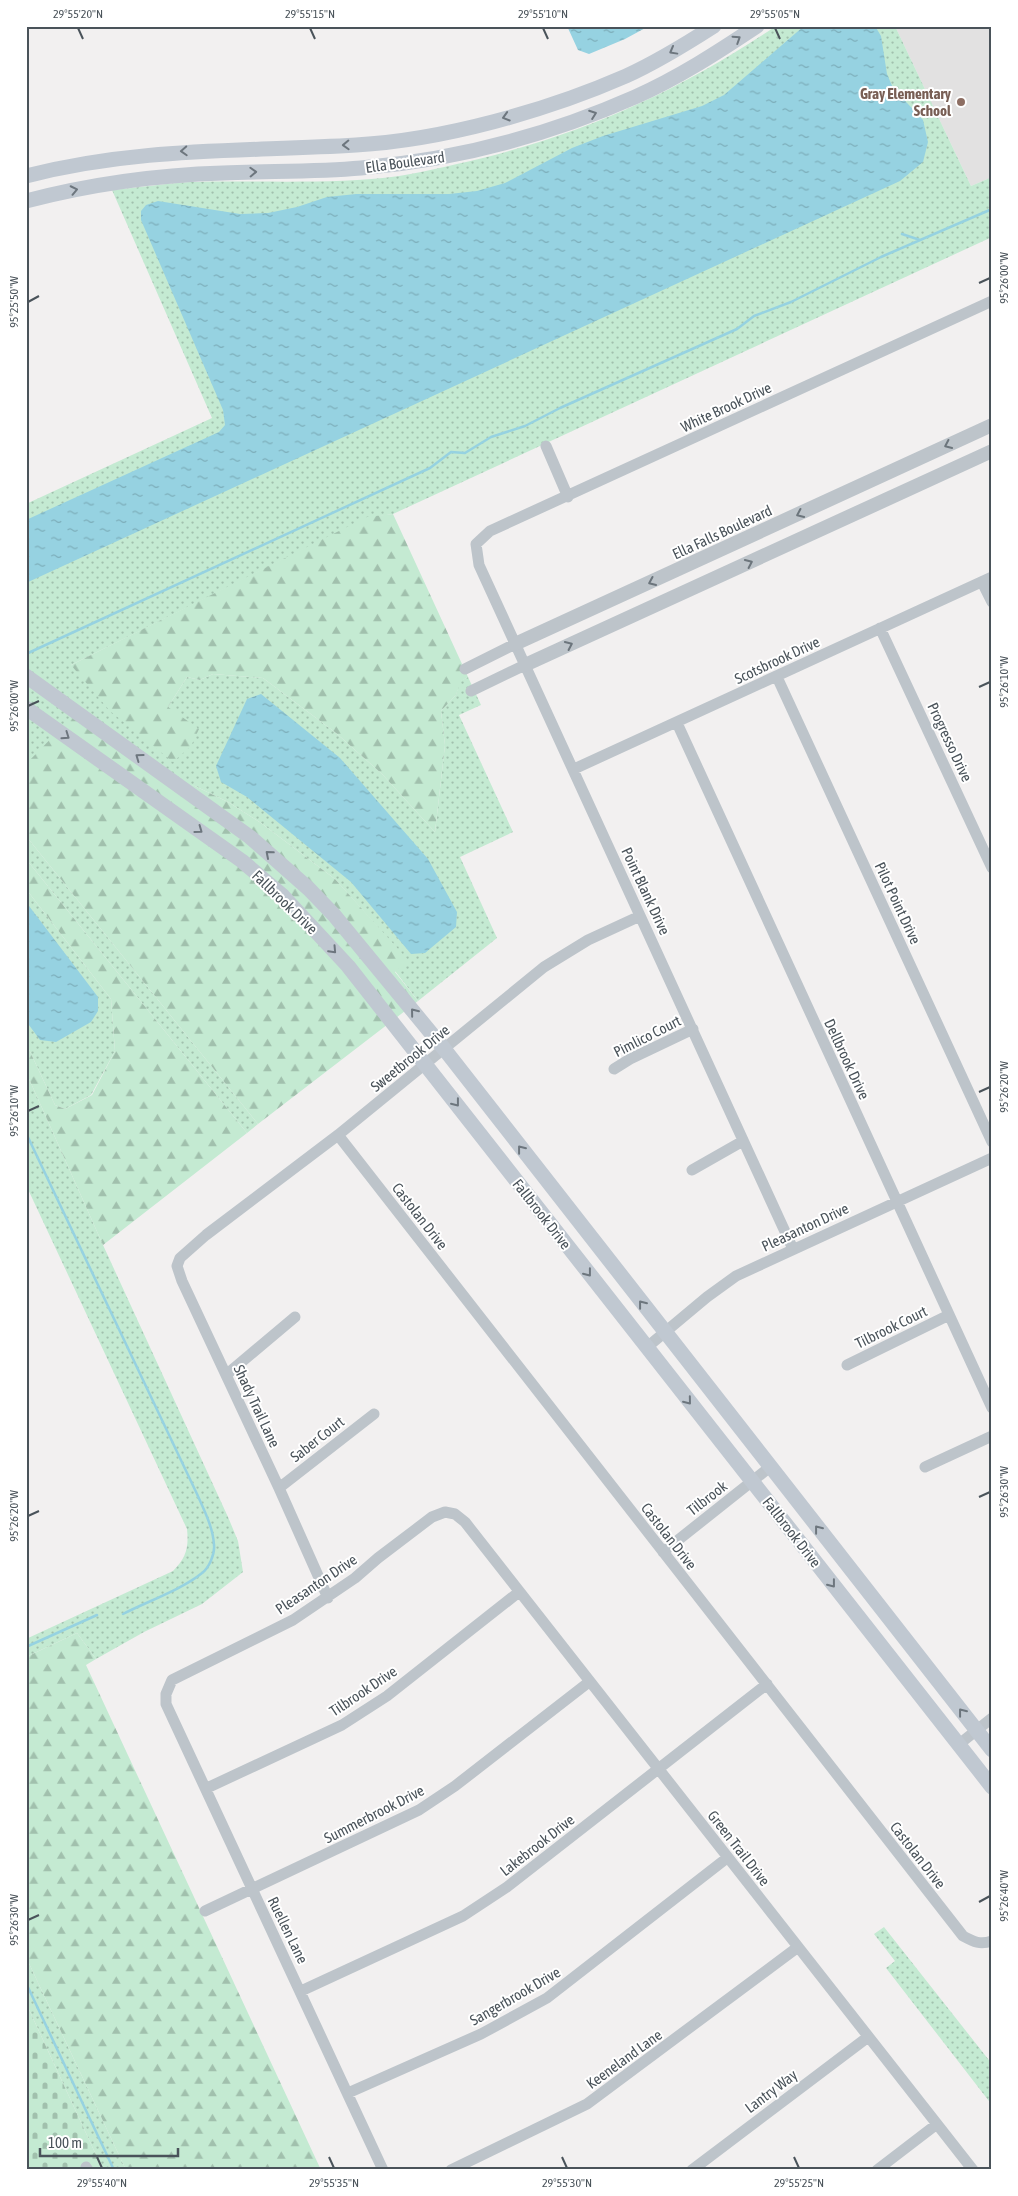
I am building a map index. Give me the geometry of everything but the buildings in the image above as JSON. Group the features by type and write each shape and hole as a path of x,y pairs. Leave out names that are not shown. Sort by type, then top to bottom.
{"main road":[{"name":"Ella Boulevard","path":"26,176 81,164 126,157 220,149 357,145 389,142 462,129 540,107 625,76 659,59 714,26"},
{"name":"Ella Boulevard","path":"26,201 86,187 129,180 203,174 358,168 392,165 467,152 547,129 642,94 694,66 757,26"},
{"path":"540,107 547,129"},
{"path":"126,157 129,180"},
{"name":"Fallbrook Drive","path":"32,680 250,837 334,915 444,1050 992,1750"},
{"name":"Fallbrook Drive","path":"26,708 242,861 283,896 348,966 992,1787"},
{"path":"283,896 297,879"},
{"path":"522,1188 540,1174"},
{"path":"858,1617 876,1602"}],"street":[{"name":"White Brook Drive","path":"476,544 490,532 992,301"},
{"name":"Ella Falls Boulevard","path":"465,669 515,644 992,425"},
{"path":"546,446 568,497"},
{"path":"471,691 992,451"},
{"path":"902,467 911,488"},
{"name":"Point Blank Drive","path":"476,544 478,565 574,769 794,1249"},
{"path":"721,551 731,572"},
{"path":"987,580 992,602"},
{"name":"Scotsbrook Drive","path":"574,769 987,580"},
{"name":"Progresso Drive","path":"880,628 992,868"},
{"name":"Pilot Point Drive","path":"777,677 992,1142"},
{"name":"Dellbrook Drive","path":"676,722 992,1408"},
{"name":"Sweetbrook Drive","path":"206,1235 338,1135 544,967 588,940 640,916"},
{"name":"Pimlico Court","path":"614,1070 630,1059 693,1029"},
{"name":"Castolan Drive","path":"338,1135 963,1936 974,1942 988,1942"},
{"path":"692,1170 743,1141"},
{"name":"Pleasanton Drive","path":"646,1348 707,1297 736,1276 992,1158"},
{"name":"Shady Trail Lane","path":"206,1235 180,1258 177,1266 182,1282 279,1488 328,1598"},
{"name":"Tilbrook Court","path":"847,1365 949,1315"},
{"path":"226,1376 296,1317"},
{"name":"Saber Court","path":"279,1488 374,1414"},
{"path":"925,1466 992,1436"},
{"name":"Tilbrook","path":"663,1552 770,1467"},
{"name":"Pleasanton Drive","path":"166,1704 166,1694 172,1680 293,1620 328,1598 432,1517 445,1512 455,1514 465,1522 482,1544"},
{"name":"Green Trail Drive","path":"482,1544 972,2170"},
{"name":"Tilbrook Drive","path":"207,1788 342,1725 387,1696 519,1592"},
{"name":"Summerbrook Drive","path":"205,1912 419,1810 455,1786 589,1682"},
{"name":"Lakebrook Drive","path":"301,1992 463,1916 520,1878 766,1684"},
{"name":"Ruellen Lane","path":"166,1704 207,1788 252,1890 383,2170"},
{"path":"958,1744 992,1718"},
{"name":"Sangerbrook Drive","path":"348,2093 481,2034 547,1998 727,1858"},
{"name":"Keeneland Lane","path":"451,2170 588,2104 739,1993 798,1947"},
{"name":"Lantry Way","path":"692,2170 868,2037"},
{"path":"877,2170 937,2124"}],"shaded area":[{"name":"Gray Elementary School","path":"895,26 992,26 992,177 971,186"}],"green space":[{"path":"776,26 895,26 971,186 992,177 992,237 393,514 367,518 71,665 168,707 187,677 200,680 213,674 263,678 336,733 382,774 435,832 445,745 441,711 456,695 460,681 468,677 481,705 459,715 513,832 460,857 497,938 418,1001 395,971 407,960 335,879 261,823 228,802 195,786 26,764 26,504 212,418 112,190 191,182 373,179 422,172 491,156 530,145 604,119 674,87"},
{"path":"393,514 468,677 461,681 456,695 441,711 445,745 435,832 382,774 336,733 263,678 213,674 200,680 187,677 168,707 199,729 191,746 173,762 110,711 71,665 367,517"},
{"path":"76,713 157,776 195,786 228,802 261,823 335,879 408,960 395,972 418,1001 258,1124 26,836 26,764"},
{"path":"26,836 258,1124 247,1133 26,859"},
{"path":"26,859 247,1133 103,1245 26,1072 26,1043 55,1105 65,1109 92,1095 115,1051 111,999 26,889"},
{"path":"26,889 111,999 115,1051 91,1095 65,1109 55,1105 26,1043"},
{"path":"26,1072 228,1517 238,1541 243,1572 202,1604 144,1632 96,1659 77,1633 26,1657 26,1639 173,1571 181,1562 186,1552 187,1529 26,1185"},
{"path":"77,1633 96,1659 86,1665 321,2170 126,2170 26,1957 26,1657"},
{"path":"884,1927 992,2064 992,2105 886,1968 895,1961 874,1934"},
{"path":"26,1957 126,2170 103,2170 26,2003"},
{"path":"26,2003 103,2170 26,2170"}],"water":[{"path":"567,26 649,26 625,39 589,54 578,50"},
{"path":"804,26 875,26 881,36 887,74 893,88 923,120 928,142 923,162 900,181 26,583 26,520 219,432 225,425 223,410 141,220 141,211 146,205 158,201 240,214 268,213 297,207 327,197 356,194 449,194 477,191 505,183 572,148 603,136 702,106 724,95"},
{"path":"261,694 340,758 428,859 457,912 456,927 425,953 411,954 351,882 247,797 221,782 216,766 247,699"},
{"path":"26,902 98,997 98,1011 91,1022 56,1042 40,1040 26,1021"}],"waterway":[{"path":"26,654 430,468 451,452 465,453 491,437 525,426 560,408 737,329 754,316 791,302 881,257 992,209"},
{"path":"902,234 920,240"},
{"path":"26,1133 197,1494 212,1532 214,1549 209,1564 202,1573 175,1590 123,1614"},
{"path":"26,1647 97,1615"},
{"path":"26,1983 114,2170"}],"place":[{"name":"Gray Elementary School","path":"961,102"}]}
